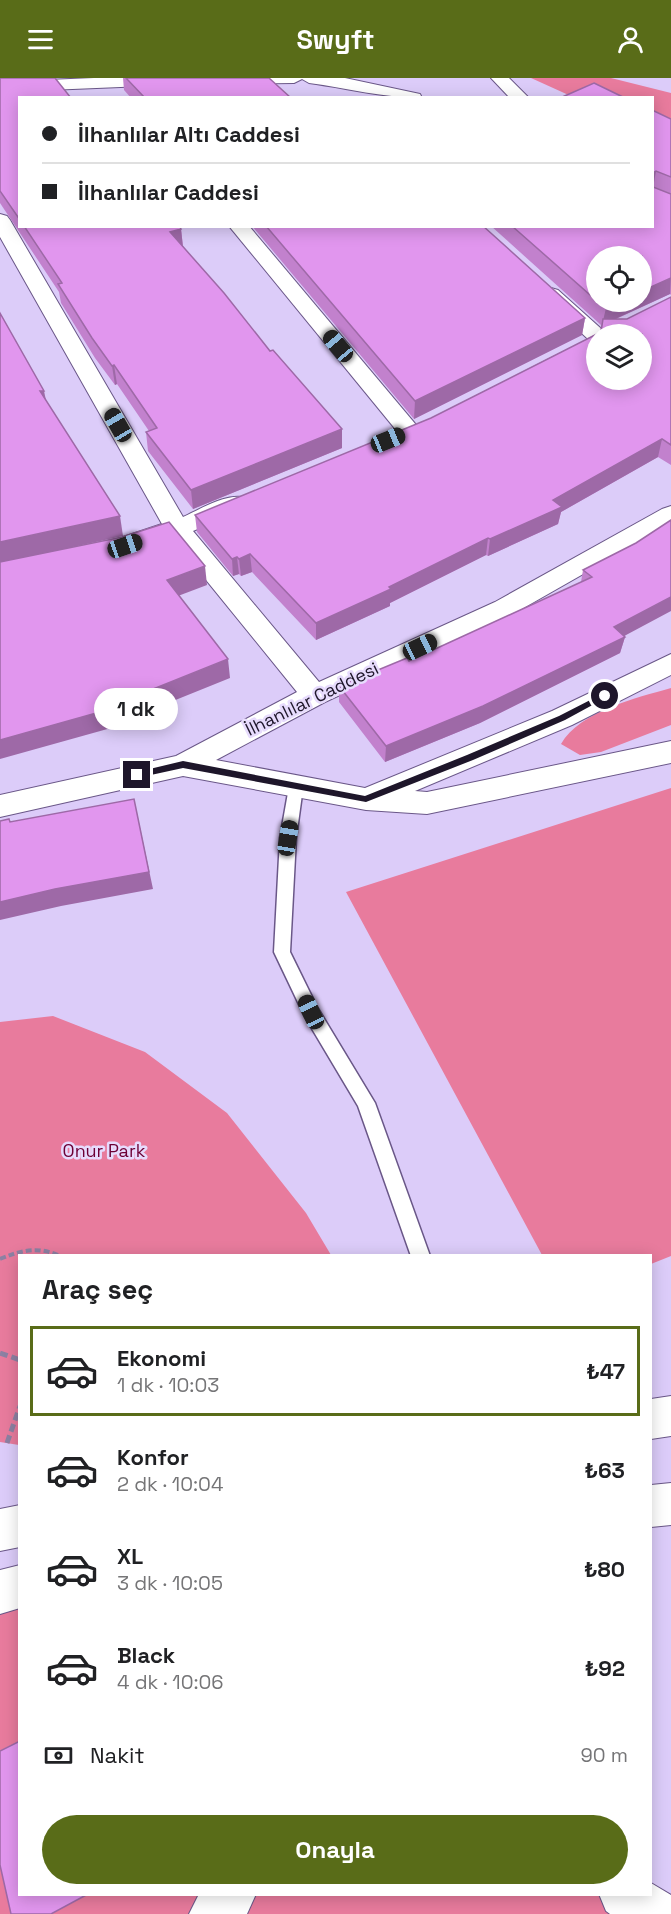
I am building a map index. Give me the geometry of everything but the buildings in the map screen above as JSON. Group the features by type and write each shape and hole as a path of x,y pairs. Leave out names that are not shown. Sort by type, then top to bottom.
{"street":[{"path":"0,87 196,79 294,78"},
{"path":"309,78 328,96"},
{"path":"309,78 366,86 406,96"},
{"path":"500,78 519,96"},
{"path":"115,82 126,96"},
{"path":"0,220 177,528 315,695"},
{"path":"240,228 420,427 387,441"},
{"path":"536,281 590,324"},
{"path":"576,349 586,344"},
{"path":"114,548 177,528 255,496"},
{"name":"İlhanlılar Caddesi","path":"0,806 183,765 315,695 504,608 671,514"},
{"path":"366,799 562,718 671,663"},
{"path":"183,765 366,799 427,802 671,752"},
{"path":"652,1419 671,1416"},
{"path":"652,1506 671,1504"},
{"path":"0,1530 18,1526"},
{"path":"0,1577 18,1584"},
{"path":"0,1592 18,1586"},
{"path":"214,1914 230,1896"},
{"path":"626,1896 656,1914"}],"lane":[{"path":"296,787 287,848 282,952 311,1012 366,1103 419,1254"}],"path":[{"path":"0,1259 28,1248 47,1250 56,1254"},
{"path":"0,1353 18,1359"},
{"path":"7,1443 18,1412"}],"green space":[{"path":"531,78 611,78 671,93 671,123 654,115 654,96 571,96"},
{"path":"671,688 671,725 601,752 580,755 561,744 581,723 595,714 626,701"},
{"path":"671,788 671,1256 652,1264 652,1254 541,1254 346,892"},
{"name":"Onur Park","path":"53,1016 145,1052 227,1113 306,1213 330,1254 18,1254 18,1445 0,1442 0,1022"},
{"path":"18,1586 18,1896 626,1896 656,1914 0,1914 0,1592"}],"route":[{"path":"137,775 183,765 366,799 470,758 562,718 605,696"}]}
